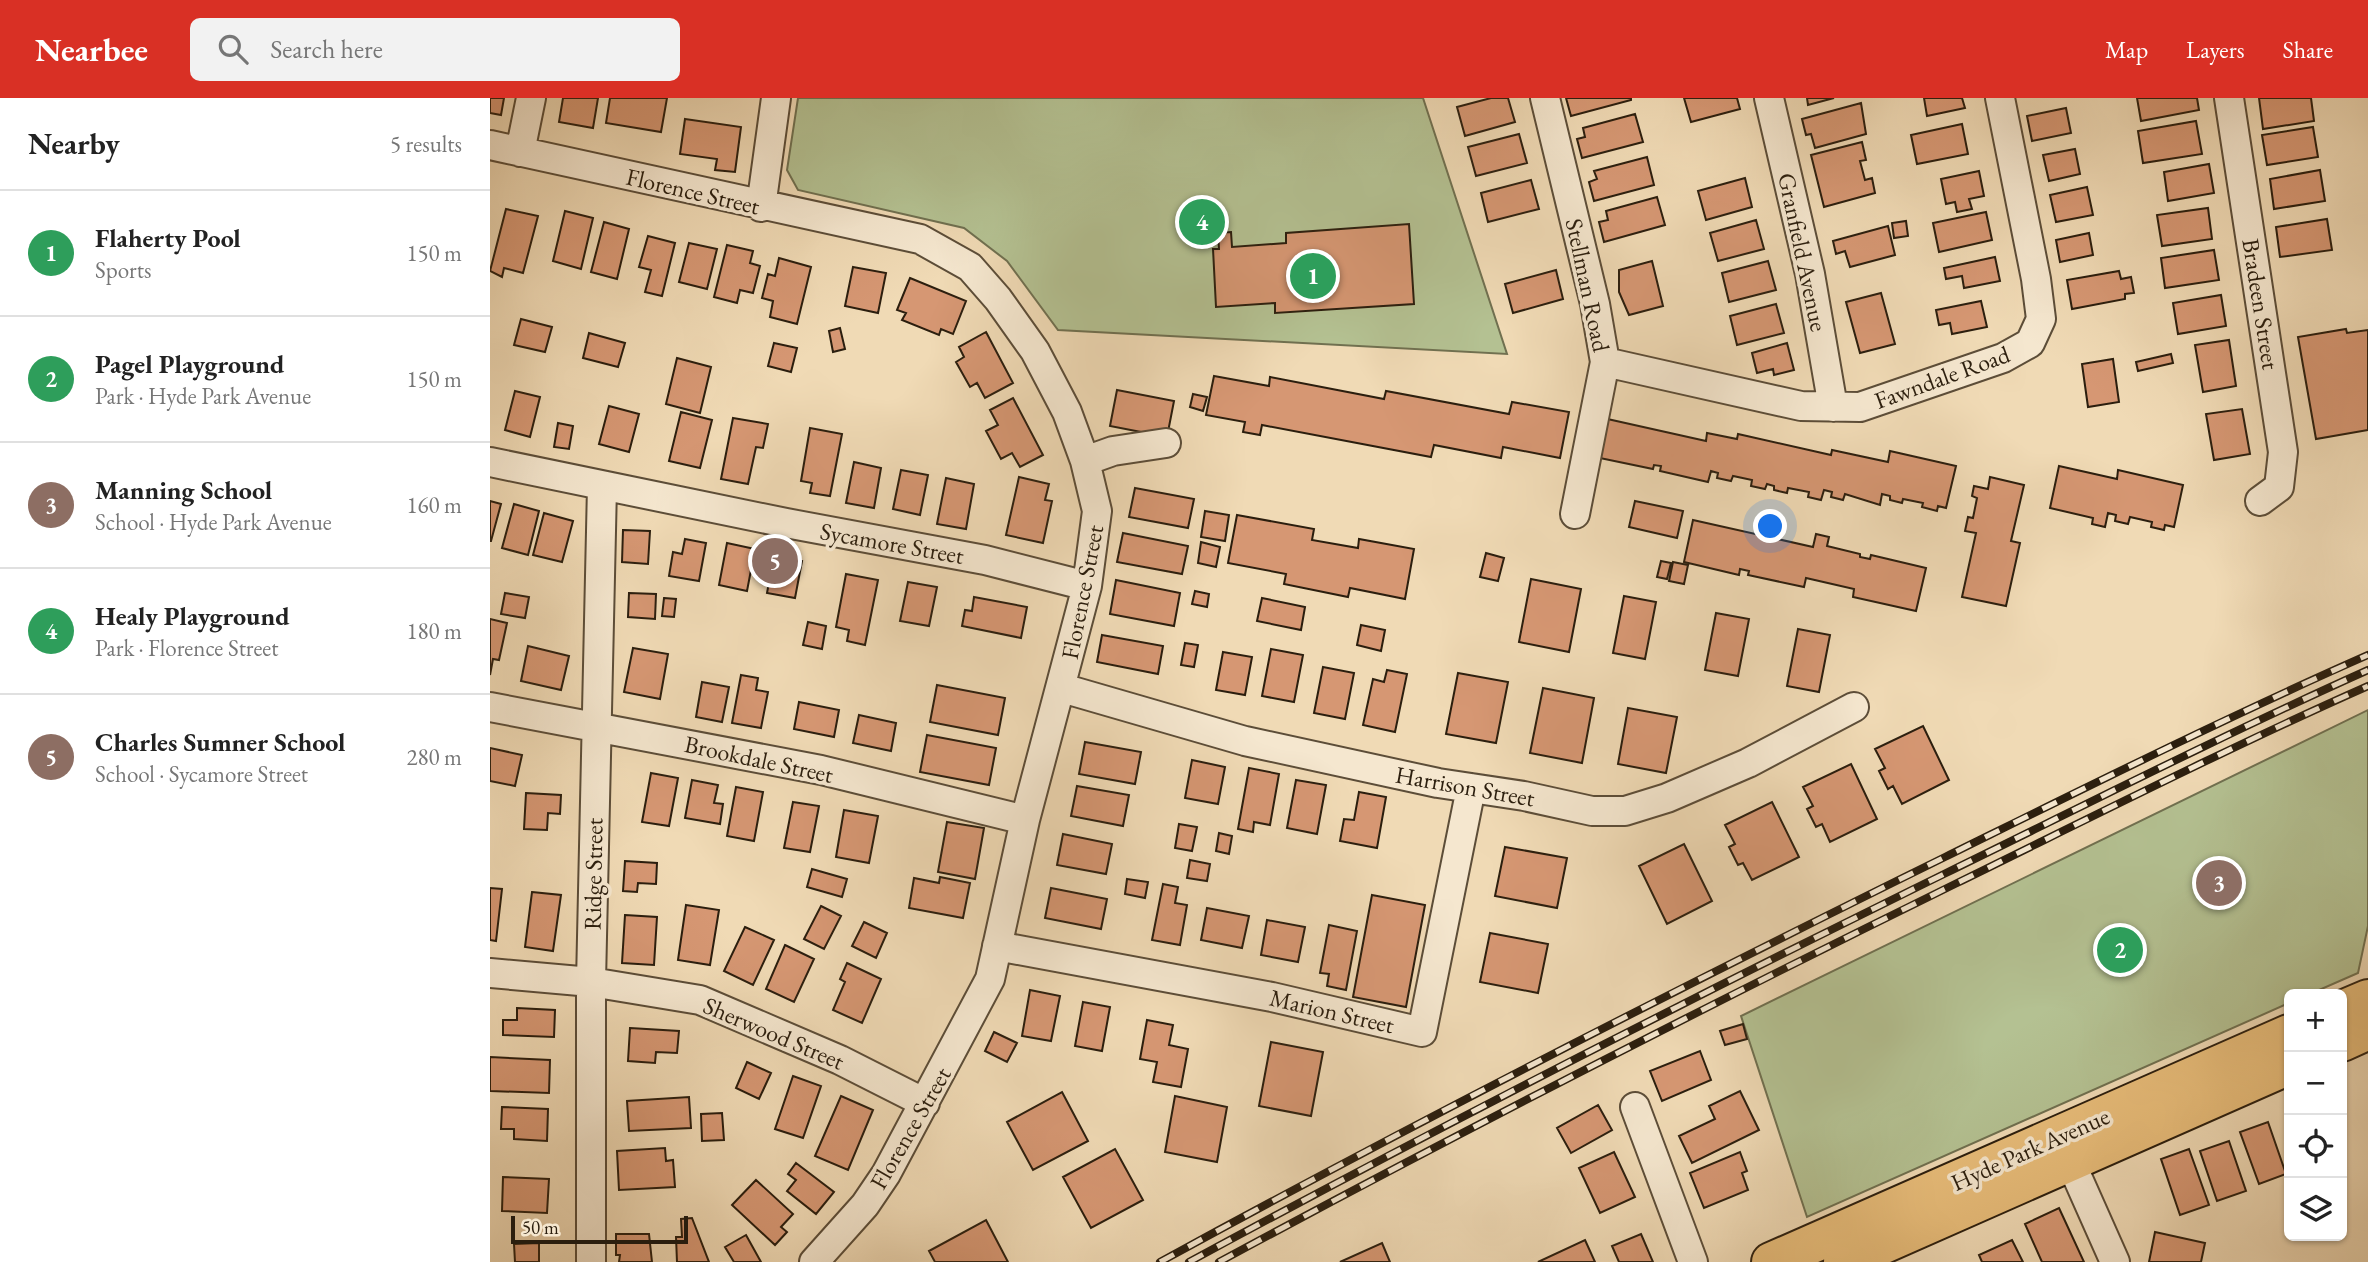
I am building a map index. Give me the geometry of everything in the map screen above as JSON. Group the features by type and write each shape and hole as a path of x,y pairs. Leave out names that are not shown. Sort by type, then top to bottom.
{"main road":[{"path":"2347,1008 2368,999"},
{"path":"2347,1040 2368,1030"},
{"name":"Hyde Park Avenue","path":"1843,1262 2284,1037"},
{"name":"Hyde Park Avenue","path":"1773,1262 2284,1067"}],"street":[{"path":"520,152 531,98"},
{"path":"761,206 776,98"},
{"name":"Stellman Road","path":"1545,98 1595,304 1605,362 1575,514"},
{"name":"Granfield Avenue","path":"1769,98 1810,274 1833,407"},
{"name":"Fawndale Road","path":"1605,362 1801,406 1860,407 2003,358 2030,343 2041,319 2040,306 2000,98"},
{"name":"Bradeen Street","path":"2229,98 2283,452 2279,487 2259,501"},
{"name":"Florence Street","path":"490,145 920,239 970,267 998,299 1035,351 1066,412 1086,461 1097,511 1087,586 1025,820 990,979 886,1174 865,1205 814,1262"},
{"path":"1086,461 1113,451 1166,443"},
{"name":"Sycamore Street","path":"490,462 985,560 1087,586"},
{"name":"Ridge Street","path":"592,1262 591,982 602,486"},
{"name":"Harrison Street","path":"1062,688 1245,741 1592,811 1625,811 1667,799 1748,763 1854,707"},
{"name":"Brookdale Street","path":"490,707 821,770 1025,820"},
{"name":"Marion Street","path":"997,946 1272,997 1422,1032 1471,788"},
{"name":"Sherwood Street","path":"490,973 591,982 719,1005 840,1060 925,1103"},
{"path":"1635,1107 1693,1262"},
{"path":"2065,1150 2115,1262"}],"green space":[{"path":"798,98 1423,98 1507,354 1058,330 1007,261 964,228 798,190 787,170"},
{"path":"2368,710 2368,926 2358,973 2321,989 2284,989 2284,1005 1807,1217 1741,1016"}],"building":[{"path":"490,98 504,98 501,115 490,113"},
{"path":"563,98 598,98 593,128 559,122"},
{"path":"610,98 667,98 661,132 606,123"},
{"path":"1491,98 1508,98 1515,122 1465,136 1457,107"},
{"path":"1566,98 1631,98 1631,100 1571,116"},
{"path":"1684,98 1737,98 1740,109 1691,122"},
{"path":"1807,98 1834,98 1808,105"},
{"path":"1924,98 1962,98 1965,108 1927,116"},
{"path":"2137,98 2197,98 2199,110 2141,121"},
{"path":"2259,98 2311,98 2314,121 2263,129"},
{"path":"1861,103 1866,134 1815,148 1811,134 1806,135 1802,119"},
{"path":"2066,108 2071,133 2032,141 2027,116"},
{"path":"1635,114 1643,142 1582,158 1577,139 1585,137 1583,128"},
{"path":"685,119 741,127 735,172 715,170 717,159 680,154"},
{"path":"2196,121 2202,154 2143,163 2138,131"},
{"path":"1962,124 1968,154 1917,164 1911,135"},
{"path":"2313,127 2318,157 2267,165 2262,135"},
{"path":"1519,134 1527,163 1476,176 1468,147"},
{"path":"1862,142 1866,160 1860,161 1865,180 1872,178 1875,193 1824,207 1811,155"},
{"path":"2075,149 2080,174 2049,181 2043,155"},
{"path":"1647,157 1654,185 1594,201 1589,182 1597,179 1594,171"},
{"path":"2209,164 2214,193 2168,201 2164,172"},
{"path":"2320,170 2325,201 2274,209 2270,179"},
{"path":"1979,171 1984,196 1969,199 1972,209 1957,212 1955,202 1946,204 1941,179"},
{"path":"1745,178 1752,207 1706,220 1698,191"},
{"path":"1531,180 1539,209 1488,222 1481,193"},
{"path":"2087,187 2093,215 2056,222 2050,195"},
{"path":"1657,197 1665,225 1604,242 1599,222 1608,220 1606,211"},
{"path":"2208,208 2212,239 2162,246 2157,215"},
{"path":"506,209 538,216 523,273 504,268 502,277 490,271"},
{"path":"565,211 593,218 581,269 553,261"},
{"path":"1986,212 1992,240 1939,252 1933,223"},
{"path":"2327,219 2332,250 2280,257 2276,227"},
{"path":"1756,220 1764,249 1718,261 1710,233"},
{"path":"1906,221 1908,236 1894,238 1892,223"},
{"path":"604,222 629,229 617,279 591,272"},
{"path":"1409,224 1414,304 1275,313 1275,303 1216,307 1213,249 1219,249 1218,233 1231,232 1232,247 1286,243 1286,233"},
{"path":"1888,226 1895,255 1850,267 1845,251 1836,254 1833,241"},
{"path":"2089,233 2093,255 2060,262 2056,240"},
{"path":"648,236 675,243 662,296 645,292 651,270 639,267"},
{"path":"689,243 717,249 707,289 679,282"},
{"path":"727,245 753,251 750,263 760,266 753,293 740,290 737,303 714,297"},
{"path":"2214,250 2219,280 2165,288 2161,258"},
{"path":"1995,257 2000,281 1964,288 1962,276 1946,279 1944,268"},
{"path":"779,258 811,267 797,324 770,317 773,301 762,298 768,274 775,276"},
{"path":"1652,261 1663,306 1629,315 1619,292 1619,270"},
{"path":"1768,261 1776,290 1729,302 1722,273"},
{"path":"853,267 886,273 878,313 845,306"},
{"path":"1556,270 1563,299 1513,313 1505,284"},
{"path":"2119,271 2121,279 2131,277 2134,293 2125,294 2125,299 2072,309 2067,280"},
{"path":"910,278 966,301 953,334 941,329 939,335 902,320 906,313 897,310"},
{"path":"1881,293 1895,344 1860,353 1846,302"},
{"path":"2221,295 2226,326 2178,334 2173,303"},
{"path":"1981,301 1987,327 1952,334 1950,323 1939,325 1936,310"},
{"path":"1776,304 1784,333 1737,345 1730,316"},
{"path":"521,319 552,327 545,352 514,345"},
{"path":"840,328 845,349 833,352 829,331"},
{"path":"2346,329 2347,333 2368,330 2368,430 2316,439 2298,337"},
{"path":"986,332 1013,383 985,398 977,383 970,387 956,362 964,357 959,347"},
{"path":"589,333 625,343 618,367 583,358"},
{"path":"2229,340 2236,386 2203,392 2195,345"},
{"path":"774,343 797,348 791,372 768,366"},
{"path":"1787,343 1794,370 1774,375 1773,369 1757,373 1752,353"},
{"path":"2171,354 2173,363 2138,371 2136,362"},
{"path":"677,358 711,367 700,413 666,404"},
{"path":"2113,359 2119,402 2088,407 2082,364"},
{"path":"1214,376 1269,386 1270,377 1384,399 1386,391 1509,414 1512,402 1569,412 1560,458 1503,447 1501,458 1434,445 1431,457 1262,425 1260,435 1243,432 1245,422 1206,415"},
{"path":"1117,390 1174,401 1167,437 1110,426"},
{"path":"515,391 540,397 530,437 505,430"},
{"path":"1193,394 1207,397 1203,411 1190,407"},
{"path":"1013,398 1043,455 1020,467 1012,453 1001,459 986,431 998,425 990,410"},
{"path":"609,406 639,414 629,452 599,444"},
{"path":"2242,409 2250,454 2214,460 2206,414"},
{"path":"681,412 712,420 700,468 669,461"},
{"path":"733,418 768,424 763,448 756,447 748,484 721,479"},
{"path":"1603,418 1706,441 1707,433 1737,439 1738,434 1831,455 1832,450 1888,462 1890,451 1956,466 1946,508 1938,506 1937,511 1922,507 1923,503 1903,499 1902,503 1890,500 1890,496 1882,494 1880,505 1845,494 1843,500 1831,497 1832,492 1824,490 1821,500 1808,497 1809,492 1788,488 1787,493 1774,490 1774,486 1767,484 1765,489 1751,486 1752,480 1733,476 1731,481 1717,478 1718,473 1711,471 1708,482 1660,471 1661,466 1654,465 1653,469 1595,457"},
{"path":"558,423 573,426 569,449 554,447"},
{"path":"810,428 842,434 830,496 810,493 812,483 801,481"},
{"path":"854,462 881,468 874,508 846,503"},
{"path":"2059,466 2117,479 2118,470 2183,485 2174,527 2165,525 2164,530 2151,527 2152,522 2130,517 2128,524 2115,521 2116,515 2108,513 2105,527 2092,524 2093,518 2050,508"},
{"path":"901,470 928,475 920,515 893,509"},
{"path":"1019,477 1049,484 1045,500 1052,501 1043,543 1006,535"},
{"path":"1990,477 2024,485 2011,541 2020,543 2006,606 1962,597 1976,533 1965,531 1968,517 1973,518 1977,498 1972,496 1974,486 1988,489"},
{"path":"946,478 974,484 966,529 937,524"},
{"path":"1135,488 1194,499 1188,528 1129,517"},
{"path":"490,501 501,504 491,541 490,541"},
{"path":"1635,501 1683,511 1677,538 1629,527"},
{"path":"514,504 539,511 528,555 502,548"},
{"path":"1205,511 1229,515 1225,541 1201,537"},
{"path":"544,513 573,521 562,562 533,555"},
{"path":"1237,515 1314,529 1312,540 1358,548 1359,539 1414,549 1405,599 1350,588 1348,597 1284,584 1286,574 1228,563"},
{"path":"1693,520 1813,547 1816,534 1829,537 1827,546 1860,554 1860,557 1870,559 1871,555 1926,568 1916,611 1853,597 1854,589 1806,578 1804,587 1748,575 1749,571 1740,569 1739,575 1684,562"},
{"path":"623,530 650,531 648,564 622,562"},
{"path":"1123,533 1188,546 1182,574 1117,562"},
{"path":"685,539 706,543 699,581 669,576 673,552 682,554"},
{"path":"1201,542 1220,547 1216,567 1198,563"},
{"path":"727,543 755,549 747,591 719,585"},
{"path":"1486,553 1504,558 1498,581 1480,577"},
{"path":"774,556 802,561 795,598 767,593"},
{"path":"1661,561 1671,563 1667,579 1657,577"},
{"path":"1673,562 1688,565 1684,584 1669,581"},
{"path":"846,574 878,580 865,645 847,641 849,630 836,627"},
{"path":"1531,579 1581,589 1569,652 1519,642"},
{"path":"1116,580 1180,593 1174,626 1110,614"},
{"path":"908,582 937,587 929,626 900,621"},
{"path":"1195,591 1209,594 1207,607 1192,604"},
{"path":"505,593 529,597 525,618 501,614"},
{"path":"629,593 656,594 655,619 628,617"},
{"path":"1624,596 1656,602 1645,659 1613,653"},
{"path":"974,597 1027,607 1021,638 962,626 965,610 972,611"},
{"path":"664,598 676,599 674,617 662,616"},
{"path":"1262,598 1305,607 1301,630 1257,621"},
{"path":"1716,613 1749,619 1738,676 1705,670"},
{"path":"490,619 507,623 499,660 493,659 490,675"},
{"path":"808,622 826,626 822,649 803,645"},
{"path":"1361,625 1385,630 1381,651 1357,645"},
{"path":"1798,629 1830,635 1819,692 1787,686"},
{"path":"1102,635 1163,646 1158,674 1097,662"},
{"path":"1185,643 1198,645 1194,667 1181,665"},
{"path":"528,646 569,656 561,690 521,681"},
{"path":"633,648 668,654 660,699 624,692"},
{"path":"1271,649 1303,655 1294,702 1262,696"},
{"path":"1223,652 1252,657 1245,695 1216,690"},
{"path":"1323,667 1354,673 1345,719 1314,713"},
{"path":"1387,670 1407,674 1395,732 1363,725 1373,679 1384,682"},
{"path":"1458,673 1508,682 1496,743 1446,734"},
{"path":"741,675 758,678 756,690 768,692 761,728 732,723"},
{"path":"702,682 729,687 722,722 696,717"},
{"path":"937,685 1005,698 998,735 930,722"},
{"path":"1543,688 1594,698 1582,763 1530,753"},
{"path":"799,702 839,710 834,737 794,729"},
{"path":"1628,708 1677,717 1666,773 1618,764"},
{"path":"859,715 896,723 891,751 853,743"},
{"path":"1923,726 1949,780 1902,804 1893,786 1888,789 1879,771 1885,768 1875,749"},
{"path":"927,735 996,748 989,785 920,772"},
{"path":"1085,742 1141,752 1135,784 1079,774"},
{"path":"490,748 522,755 515,786 490,781"},
{"path":"1192,760 1225,767 1218,804 1185,798"},
{"path":"1851,764 1877,819 1830,842 1822,824 1816,827 1807,809 1813,806 1803,787"},
{"path":"1249,768 1279,774 1270,825 1254,822 1253,832 1238,829"},
{"path":"651,773 678,778 669,826 642,822"},
{"path":"692,780 718,785 714,803 723,804 720,824 685,818"},
{"path":"1296,780 1326,785 1317,834 1287,828"},
{"path":"1077,786 1129,795 1123,826 1071,816"},
{"path":"736,787 763,792 754,841 727,836"},
{"path":"1359,792 1386,797 1377,848 1340,841 1344,819 1354,820"},
{"path":"526,793 561,795 560,814 548,813 547,830 524,829"},
{"path":"793,802 819,806 810,852 784,848"},
{"path":"1772,802 1799,857 1752,880 1743,863 1738,865 1729,847 1735,844 1725,825"},
{"path":"844,810 878,816 869,863 836,857"},
{"path":"947,822 984,828 975,879 938,872"},
{"path":"1179,824 1197,827 1192,851 1175,848"},
{"path":"1219,833 1232,836 1229,854 1216,851"},
{"path":"1063,834 1112,844 1106,874 1057,865"},
{"path":"1684,844 1712,901 1667,924 1639,866"},
{"path":"1505,847 1567,858 1557,908 1495,896"},
{"path":"1190,860 1210,864 1207,881 1187,878"},
{"path":"625,861 657,863 656,884 638,883 637,892 623,891"},
{"path":"812,869 847,879 842,897 807,887"},
{"path":"940,877 970,883 963,918 909,908 914,878 939,883"},
{"path":"1127,879 1148,882 1145,898 1125,894"},
{"path":"1163,884 1178,887 1175,903 1187,905 1180,945 1152,940"},
{"path":"490,888 502,889 496,941 490,940"},
{"path":"1051,888 1107,899 1101,929 1045,918"},
{"path":"532,892 561,895 553,951 525,947"},
{"path":"1372,895 1425,905 1406,1007 1353,997"},
{"path":"686,905 719,910 710,965 678,960"},
{"path":"821,906 841,916 824,949 804,939"},
{"path":"1207,908 1249,916 1242,948 1201,940"},
{"path":"625,915 657,917 654,965 622,963"},
{"path":"1267,920 1305,927 1298,962 1261,955"},
{"path":"864,922 887,933 876,958 852,946"},
{"path":"1329,925 1357,931 1346,990 1327,986 1329,974 1320,973"},
{"path":"745,927 774,940 753,985 724,971"},
{"path":"1490,933 1548,944 1538,993 1480,982"},
{"path":"785,945 814,959 794,1002 766,989"},
{"path":"847,963 881,979 862,1023 833,1010 845,982 840,979"},
{"path":"1030,990 1060,996 1051,1041 1022,1036"},
{"path":"1083,1002 1110,1007 1102,1051 1075,1046"},
{"path":"517,1008 555,1010 554,1037 503,1035 503,1020 517,1020"},
{"path":"1147,1020 1173,1025 1169,1045 1188,1049 1181,1087 1153,1082 1157,1062 1140,1059"},
{"path":"1743,1024 1747,1039 1725,1045 1720,1031"},
{"path":"630,1028 679,1031 677,1053 656,1052 655,1063 628,1061"},
{"path":"994,1032 1017,1043 1007,1062 985,1051"},
{"path":"1271,1042 1323,1052 1311,1116 1259,1106"},
{"path":"1700,1051 1711,1080 1662,1101 1650,1071"},
{"path":"490,1057 550,1060 549,1093 490,1091"},
{"path":"747,1062 771,1073 759,1099 736,1088"},
{"path":"793,1076 821,1086 803,1138 775,1129"},
{"path":"1740,1091 1759,1130 1692,1163 1679,1136 1715,1119 1709,1106"},
{"path":"1062,1092 1088,1141 1033,1170 1007,1122"},
{"path":"841,1096 873,1110 848,1170 815,1156"},
{"path":"1175,1096 1227,1107 1217,1162 1165,1152"},
{"path":"689,1097 691,1128 629,1131 627,1101"},
{"path":"1598,1105 1612,1130 1571,1153 1557,1128"},
{"path":"502,1107 548,1109 547,1141 514,1139 514,1129 501,1129"},
{"path":"722,1113 724,1140 702,1141 701,1114"},
{"path":"2268,1122 2284,1175 2259,1184 2240,1132"},
{"path":"2229,1141 2246,1191 2217,1201 2200,1151"},
{"path":"665,1148 666,1161 673,1160 675,1187 619,1190 617,1151"},
{"path":"1115,1149 1143,1200 1091,1228 1063,1177"},
{"path":"2189,1149 2209,1205 2180,1215 2161,1159"},
{"path":"1614,1152 1635,1197 1600,1213 1579,1168"},
{"path":"1740,1152 1747,1171 1742,1173 1748,1190 1704,1208 1690,1173"},
{"path":"796,1163 834,1192 816,1214 787,1191 796,1180 788,1174"},
{"path":"503,1177 549,1179 547,1213 502,1211"},
{"path":"756,1180 793,1214 781,1227 787,1232 775,1245 732,1205"},
{"path":"2059,1208 2084,1262 2042,1262 2025,1224"},
{"path":"692,1218 709,1262 677,1262 676,1237 682,1237 681,1219"},
{"path":"986,1220 1008,1262 935,1262 929,1251"},
{"path":"2155,1232 2205,1243 2201,1262 2149,1262"},
{"path":"616,1234 649,1234 652,1262 619,1262 620,1255 616,1255"},
{"path":"1641,1234 1653,1262 1619,1262 1612,1246"},
{"path":"746,1235 761,1262 734,1262 725,1247"},
{"path":"1585,1240 1595,1262 1538,1262"},
{"path":"2012,1240 2023,1262 1982,1262 1979,1255"},
{"path":"539,1243 539,1262 515,1262 514,1244"},
{"path":"1382,1243 1390,1262 1340,1262"}],"railway":[{"path":"1160,1262 1452,1106 1747,955 2155,754 2368,655"},
{"path":"1189,1262 1470,1113 1754,968 2155,770 2368,670"},
{"path":"1219,1262 1493,1117 1770,976 2160,783 2368,686"}],"place":[{"name":"Healy Playground","path":"1202,222"},
{"name":"Flaherty Pool","path":"1313,276"},
{"name":"Charles Sumner School","path":"775,561"},
{"name":"Manning School","path":"2219,883"},
{"name":"Pagel Playground","path":"2120,950"}]}
